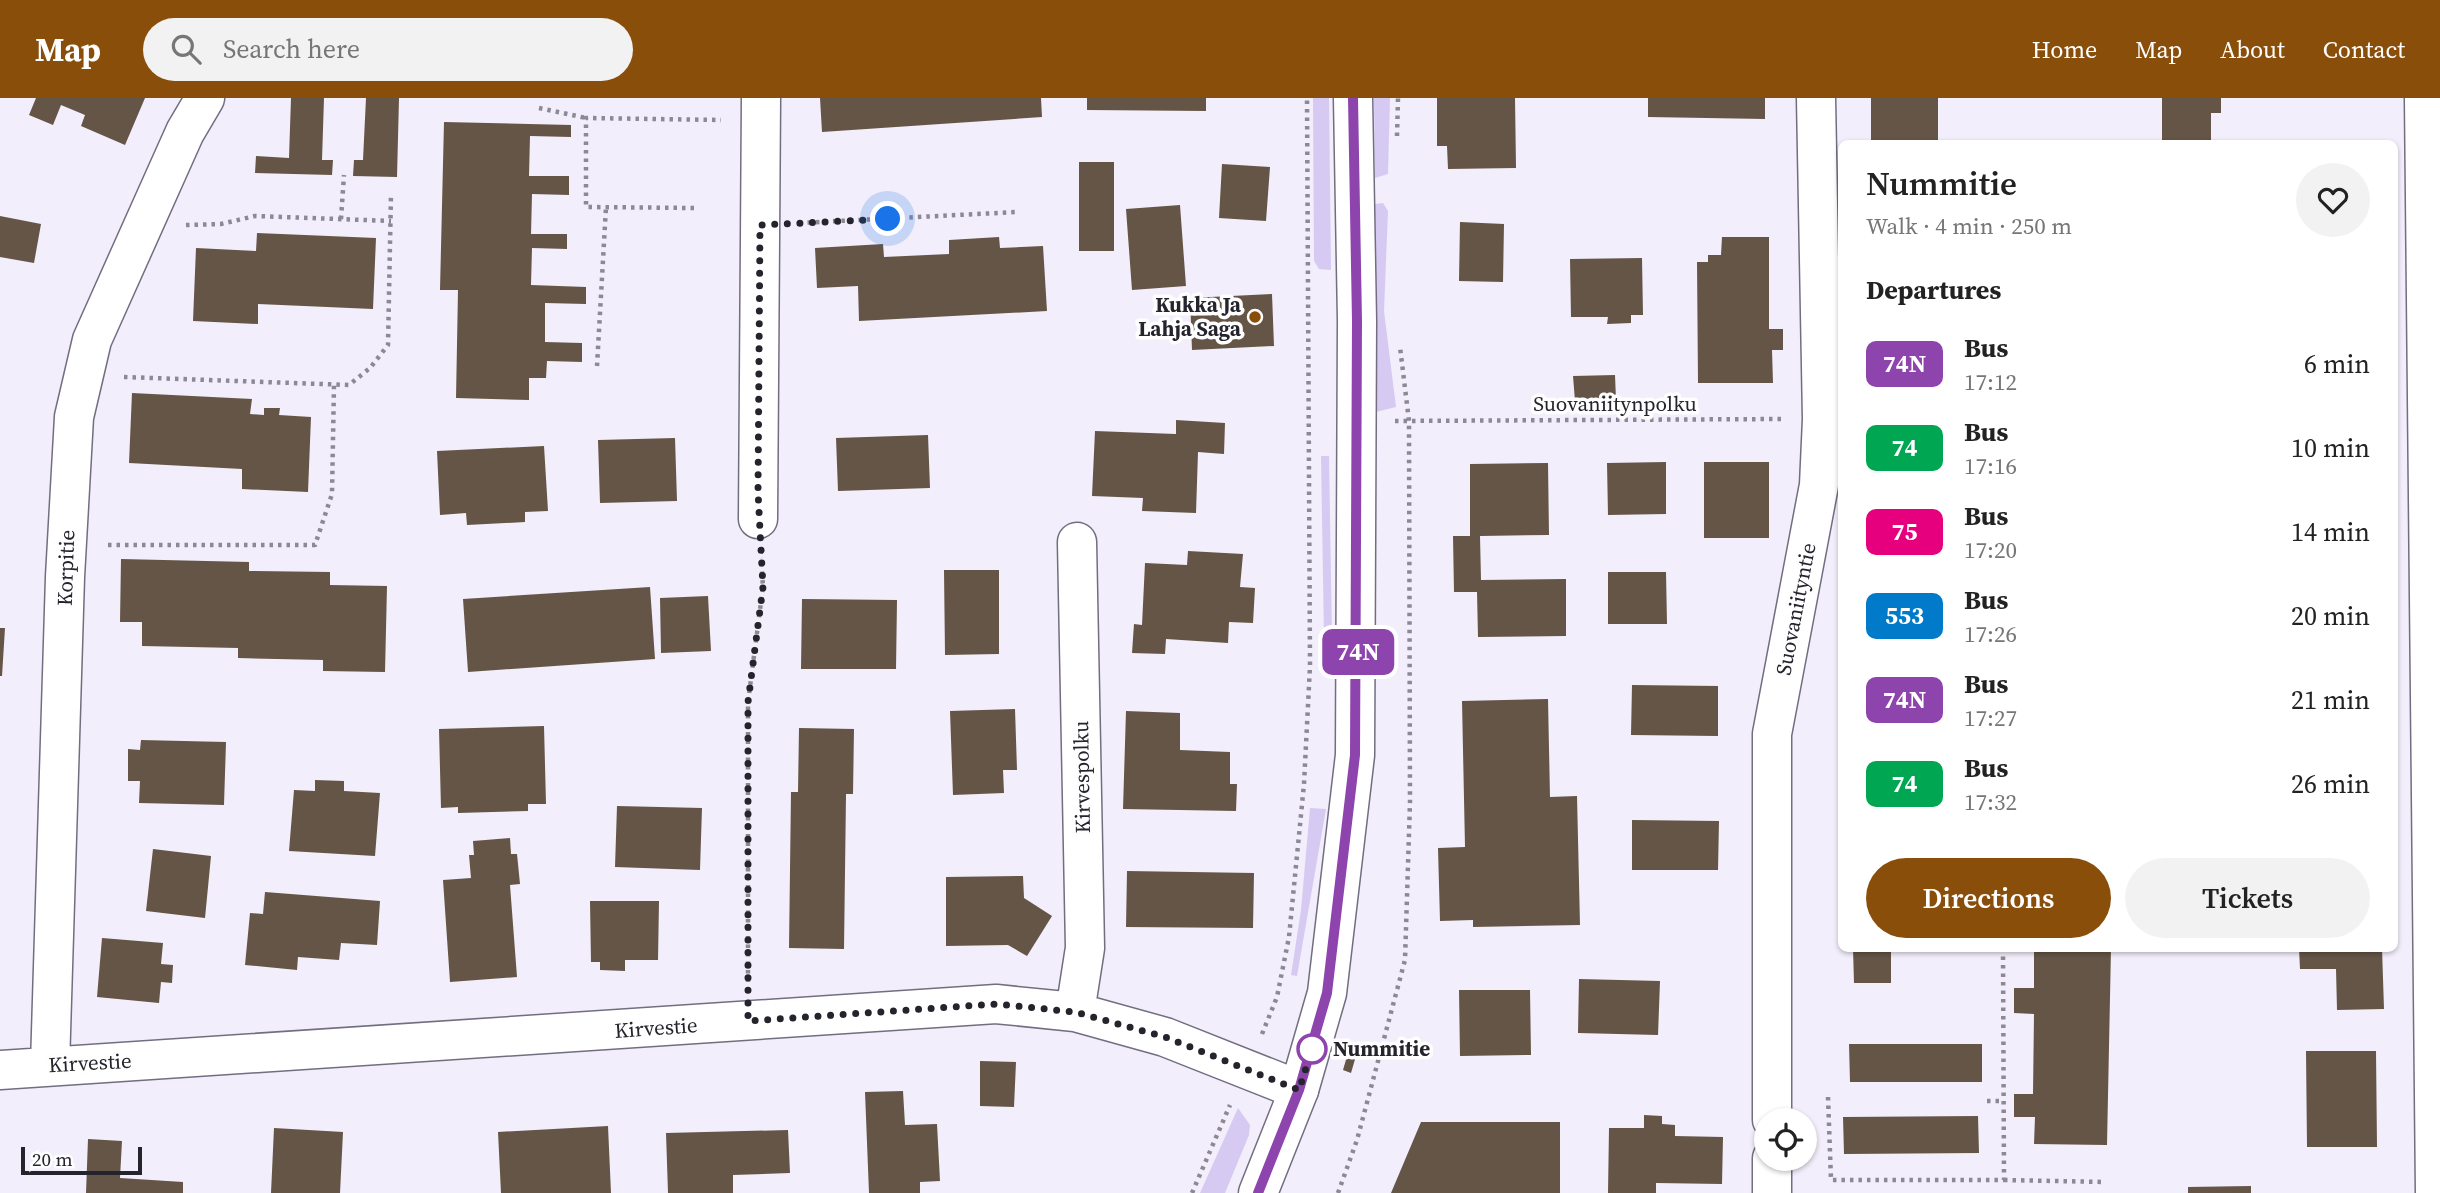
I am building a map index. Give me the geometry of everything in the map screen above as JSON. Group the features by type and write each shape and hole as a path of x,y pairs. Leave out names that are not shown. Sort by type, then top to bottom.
{"street":[{"name":"Korpitie","path":"50,1065 66,555 74,417 92,340 186,132 205,98"},
{"path":"1258,1193 1299,1090 1327,993 1355,755 1357,321 1353,98"},
{"name":"Suovaniityntie","path":"1772,1108 1772,734 1819,485 1822,419 1816,98"},
{"path":"2424,98 2435,1193"},
{"path":"758,519 761,110"},
{"name":"Kirvespolku","path":"1075,1012 1085,948 1077,542"},
{"name":"Kirvestie","path":"0,1070 552,1036 996,1004 1075,1012 1165,1037 1299,1090"},
{"path":"1772,1171 1772,1193"}],"path":[{"path":"1266,1025 1277,997 1289,937 1304,784 1310,666 1307,98"},
{"path":"539,108 586,118 761,110"},
{"path":"586,118 586,207 694,208"},
{"path":"341,219 344,174"},
{"path":"83,375 349,385 370,368 388,345 391,194"},
{"path":"597,366 606,207"},
{"path":"760,225 1017,212"},
{"path":"145,223 220,224 255,216 391,220"},
{"path":"106,545 315,545 332,494 334,385"},
{"name":"Suovaniitynpolku","path":"1409,421 1822,419"},
{"path":"748,1021 748,702 763,587 758,519"},
{"path":"2003,952 2004,1180"},
{"path":"1828,1097 1831,1180 2104,1182"},
{"path":"1192,1193 1232,1101"},
{"path":"1987,1101 2003,1101"}],"shaded area":[{"path":"1313,98 1329,98 1331,270 1319,269 1314,261"},
{"path":"1374,98 1390,98 1388,174 1375,178"},
{"path":"1383,203 1388,211 1384,311 1396,407 1376,412 1375,204"},
{"path":"1321,456 1329,456 1332,638 1324,638"},
{"path":"1310,808 1326,809 1297,976 1291,975 1301,910"},
{"path":"1238,1108 1250,1125 1249,1135 1225,1193 1200,1193"}],"building":[{"path":"36,98 145,98 125,145 81,126 85,115 61,105 53,125 29,115"},
{"path":"291,98 324,98 322,160 333,160 332,175 255,173 256,156 289,158"},
{"path":"366,98 399,98 397,177 353,176 354,160 363,160"},
{"path":"820,98 1041,98 1042,117 822,132"},
{"path":"1087,98 1206,98 1206,111 1087,110"},
{"path":"1437,98 1515,98 1516,168 1448,169 1447,146 1437,146"},
{"path":"1648,98 1765,98 1765,119 1648,117"},
{"path":"1871,98 1938,98 1938,140 1871,140"},
{"path":"2162,98 2221,98 2221,113 2211,113 2211,140 2162,140"},
{"path":"444,122 571,125 571,137 530,136 529,176 569,176 569,195 532,194 531,234 567,234 567,249 532,248 531,285 586,287 586,304 545,303 545,342 582,343 582,362 547,361 546,378 529,378 529,400 456,398 458,290 440,290"},
{"path":"1079,162 1114,162 1114,251 1079,251"},
{"path":"1222,164 1270,167 1266,221 1219,218"},
{"path":"1180,205 1186,286 1132,290 1126,209"},
{"path":"0,216 41,224 34,263 0,257"},
{"path":"1460,222 1504,224 1503,282 1459,281"},
{"path":"257,233 376,238 373,309 258,304 258,324 193,321 196,248 256,251"},
{"path":"999,237 1000,248 1043,246 1047,311 859,321 858,286 817,288 815,248 883,244 884,257 949,254 949,240"},
{"path":"1722,237 1769,237 1769,329 1783,329 1783,350 1772,350 1773,383 1698,383 1697,262 1708,262 1708,255 1721,255"},
{"path":"1642,258 1643,315 1631,315 1631,323 1607,324 1608,317 1571,317 1570,259"},
{"path":"1272,294 1274,346 1192,350 1190,298"},
{"path":"1615,375 1616,400 1575,401 1573,376"},
{"path":"132,393 252,399 250,414 264,415 264,408 280,408 279,415 311,417 308,492 242,489 242,469 129,463"},
{"path":"1176,420 1225,423 1224,454 1198,452 1196,513 1142,511 1143,498 1092,496 1095,431 1176,434"},
{"path":"928,435 930,488 838,491 836,438"},
{"path":"675,438 677,501 600,503 598,440"},
{"path":"544,446 548,511 525,512 525,522 467,525 466,513 440,515 437,451"},
{"path":"1666,462 1666,514 1608,515 1607,463"},
{"path":"1704,462 1769,462 1769,538 1704,538"},
{"path":"1548,463 1549,535 1480,536 1481,580 1566,579 1566,636 1478,637 1477,592 1454,592 1453,536 1470,536 1470,464"},
{"path":"1188,551 1243,554 1240,587 1255,588 1253,623 1229,622 1228,643 1166,639 1165,654 1132,653 1134,624 1142,625 1145,563 1187,565"},
{"path":"121,559 249,562 249,571 330,572 330,585 387,586 385,672 323,671 323,660 238,658 238,648 142,646 142,622 120,622"},
{"path":"944,570 999,570 999,654 945,655"},
{"path":"1608,572 1666,572 1667,624 1608,624"},
{"path":"650,587 655,659 468,672 463,599"},
{"path":"708,596 711,651 661,653 660,598"},
{"path":"802,599 897,600 896,669 801,669"},
{"path":"0,628 5,628 2,676 0,676"},
{"path":"1632,685 1718,686 1718,736 1631,735"},
{"path":"1548,699 1550,797 1577,796 1580,925 1473,927 1473,920 1440,921 1438,848 1465,847 1462,701"},
{"path":"1015,709 1017,770 1003,770 1004,793 953,795 950,711"},
{"path":"1126,711 1180,713 1180,750 1230,752 1230,784 1237,784 1236,811 1123,809"},
{"path":"544,726 546,804 528,804 528,811 458,813 458,807 441,808 439,729"},
{"path":"799,728 854,729 853,794 846,794 844,949 789,948 791,792 798,792"},
{"path":"141,740 226,742 224,805 139,803 140,781 128,781 128,749 140,750"},
{"path":"315,780 344,781 344,791 380,793 375,856 289,851 294,790 315,791"},
{"path":"617,806 702,808 700,870 615,867"},
{"path":"1632,820 1719,821 1718,870 1632,870"},
{"path":"510,838 511,854 517,854 520,884 510,885 517,977 450,982 443,880 471,878 469,855 474,855 473,841"},
{"path":"153,849 211,856 205,918 146,911"},
{"path":"1127,871 1254,873 1253,928 1126,927"},
{"path":"1023,876 1024,898 1052,916 1027,956 1008,945 946,946 946,877"},
{"path":"265,892 380,901 377,945 341,943 339,960 298,957 297,970 245,965 250,913 263,914"},
{"path":"590,901 659,901 658,960 625,960 625,971 600,970 600,962 591,962"},
{"path":"102,938 163,943 161,964 173,965 172,983 161,982 159,1003 97,997"},
{"path":"1853,952 1891,952 1891,983 1854,983"},
{"path":"2034,952 2111,952 2107,1145 2034,1144 2035,1117 2014,1117 2014,1094 2033,1094 2034,1014 2014,1013 2014,988 2034,988"},
{"path":"2299,952 2382,952 2384,1009 2337,1010 2336,969 2300,969"},
{"path":"1579,979 1660,981 1658,1035 1578,1033"},
{"path":"1459,990 1530,990 1531,1055 1460,1056"},
{"path":"1849,1044 1982,1044 1982,1082 1850,1082"},
{"path":"1350,1046 1358,1049 1351,1073 1343,1070"},
{"path":"2306,1051 2376,1051 2377,1147 2307,1147"},
{"path":"980,1061 1016,1062 1014,1107 980,1106"},
{"path":"903,1091 905,1125 937,1124 940,1181 920,1182 920,1193 869,1193 865,1092"},
{"path":"1644,1115 1662,1116 1662,1124 1675,1125 1675,1136 1723,1137 1722,1184 1656,1183 1656,1193 1608,1193 1609,1128 1644,1128"},
{"path":"1978,1116 1979,1153 1844,1154 1843,1117"},
{"path":"1421,1122 1560,1122 1560,1193 1391,1193"},
{"path":"608,1126 611,1193 501,1193 498,1132"},
{"path":"274,1128 343,1132 340,1193 271,1193"},
{"path":"788,1130 790,1173 733,1175 733,1193 668,1193 666,1133"},
{"path":"88,1139 122,1141 120,1178 183,1182 183,1193 86,1193"},
{"path":"2251,1186 2251,1193 2188,1193 2188,1187"}],"bus line":[{"name":"74N","path":"1258,1193 1299,1090 1327,993 1355,755 1358,644 1353,98"}],"place":[{"name":"Kukka Ja Lahja Saga","path":"1255,317"},
{"name":"Nummitie","path":"1312,1049"}],"route":[{"path":"888,219 760,225 758,519 763,587 748,702 748,1021 996,1004 1075,1012 1165,1037 1299,1090 1312,1049"}]}
